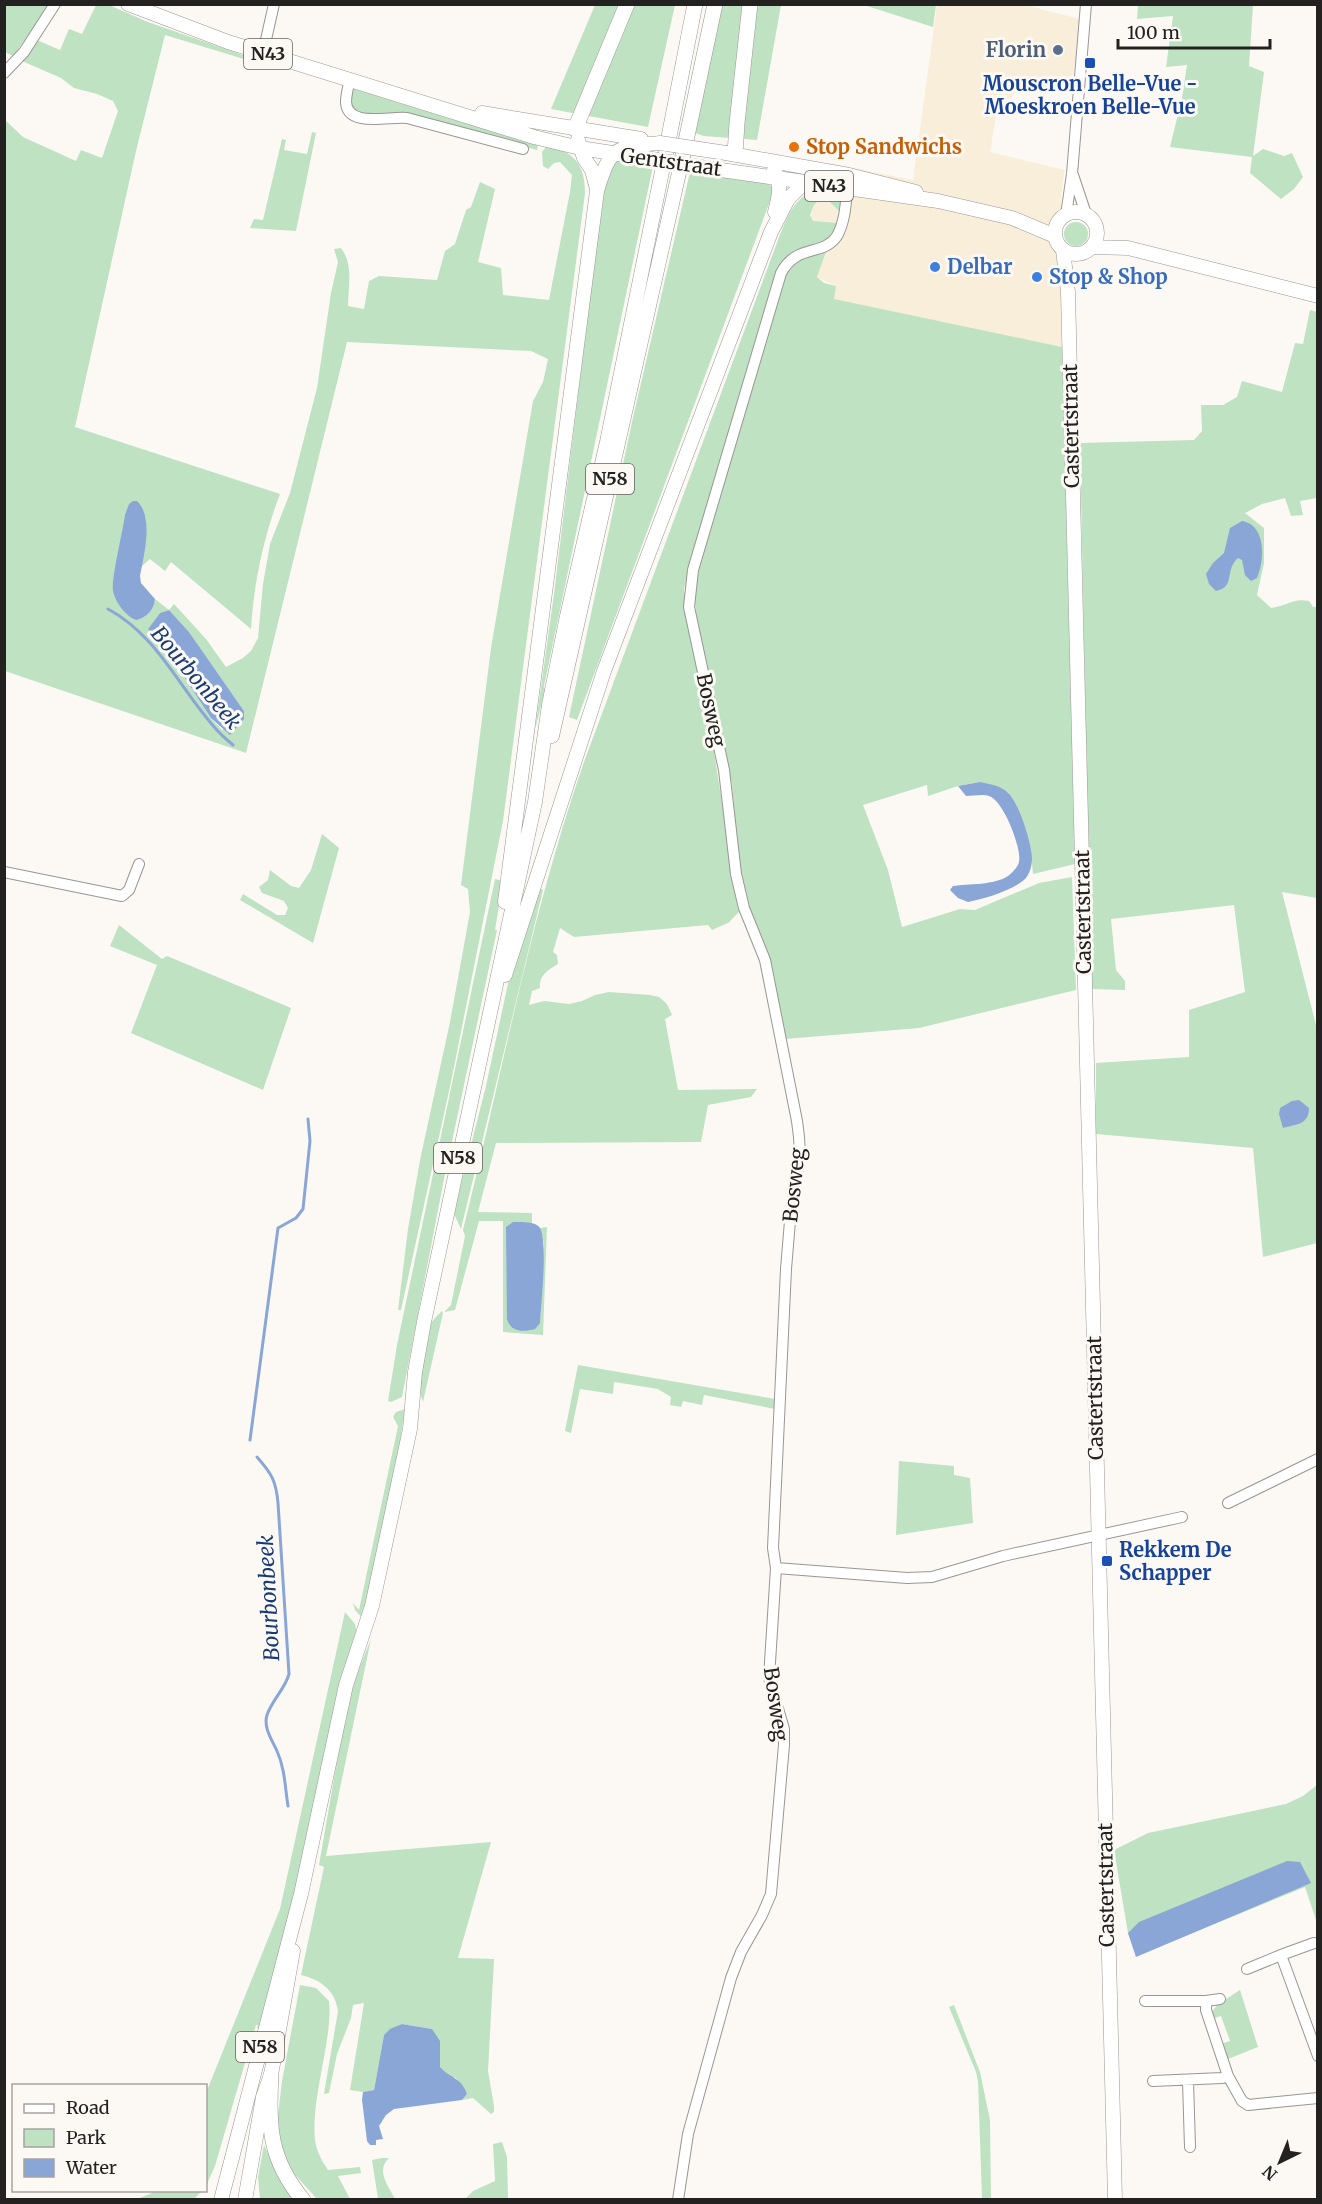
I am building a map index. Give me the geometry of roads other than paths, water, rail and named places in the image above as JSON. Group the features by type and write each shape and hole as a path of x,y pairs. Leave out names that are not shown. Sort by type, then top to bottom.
{"highway":[{"path":"575,129 627,4"},
{"name":"N58","path":"663,148 695,4"},
{"name":"N58","path":"683,155 715,4"},
{"path":"726,159 737,123 750,4"},
{"path":"271,2076 269,2115 273,2145 285,2175 303,2199"}],"main road":[{"name":"N43","path":"128,4 175,23 263,53 410,97 575,129 623,148 663,148 726,159 764,160 848,182 915,191 938,201 1012,218 1055,237"},
{"name":"Gentstraat","path":"410,97 534,137 580,148 623,148 700,167 726,159 779,178 800,182 848,182"},
{"name":"N58","path":"492,1001 491,972 510,870 544,587 564,453 597,191 592,170 580,148 575,129"},
{"path":"597,191 606,162 623,148"},
{"name":"N58","path":"221,2199 301,1894 346,1685 367,1626 382,1560 410,1429 415,1372 422,1329 535,802 549,705 607,442 663,148"},
{"name":"N58","path":"535,802 542,784 683,155"},
{"path":"764,160 779,178"},
{"name":"N58","path":"492,1001 509,968 519,929 604,671 771,232 780,193 779,178"},
{"path":"771,232 788,199 799,188 800,182"},
{"name":"N43","path":"1012,218 1063,218 1072,213 1086,214"},
{"path":"1086,214 1096,226 1128,248"},
{"path":"1063,218 1055,237 1063,250 1069,253 1128,248 1317,296"},
{"path":"1087,250 1096,237 1096,226"},
{"name":"Castertstraat","path":"1063,250 1068,288 1115,2199"},
{"name":"Castertstraat","path":"1068,288 1087,250"},
{"name":"N58","path":"245,2199 263,2097 271,2076 301,1894"}],"street":[{"path":"4,73 24,52 55,4"},
{"path":"263,53 274,4"},
{"path":"1063,218 1072,174 1086,4"},
{"path":"350,79 346,100 347,109 354,117 363,119 394,116 407,118 523,149"},
{"path":"1072,174 1086,214"},
{"name":"Bosweg","path":"678,2199 688,2134 731,1978 741,1952 771,1894 784,1745 784,1729 769,1678 776,1568 773,1548 785,1279 790,1221 800,1153 799,1137 765,960 744,908 738,884 724,770 692,624 689,607 690,590 693,570 781,273 791,258 802,252 821,248 833,240 844,216 848,182"},
{"path":"4,872 122,896 129,890 139,864"},
{"path":"1228,1503 1317,1459"},
{"path":"776,1568 908,1578 932,1577 1003,1556 1182,1517"},
{"path":"1247,1969 1314,1943"},
{"path":"1281,1955 1317,2056"},
{"path":"1145,2001 1220,1999"},
{"path":"1206,2001 1206,2010 1228,2076 1242,2101 1248,2105 1317,2098"},
{"path":"1153,2081 1188,2081 1228,2076"},
{"path":"1188,2081 1190,2147"}],"water":[{"path":"137,501 142,508 146,526 141,583 155,599 149,612 137,620 122,609 113,591 115,566 125,515 129,504"},
{"path":"1242,521 1256,529 1262,544 1260,570 1257,578 1251,581 1245,575 1242,560 1238,558 1231,568 1226,586 1216,591 1209,584 1206,574 1213,563 1224,553 1230,528"},
{"path":"169,610 189,632 244,711 244,719 230,735 211,718 175,663 148,629 160,613"},
{"path":"980,782 1000,787 1011,796 1020,812 1027,833 1032,862 1030,871 1019,884 997,894 968,902 958,898 950,890 953,886 989,883 1003,879 1013,872 1019,862 1018,847 1011,826 995,800 989,796 966,796 958,786"},
{"path":"1299,1100 1309,1108 1307,1118 1301,1123 1283,1128 1279,1114 1280,1108"},
{"path":"513,1222 528,1222 538,1226 544,1246 540,1323 535,1329 527,1331 515,1329 507,1319 506,1227"},
{"path":"1287,1861 1300,1862 1311,1883 1136,1957 1128,1933 1139,1922"},
{"path":"402,2024 432,2029 440,2041 440,2067 459,2081 467,2094 462,2100 394,2109 386,2115 379,2126 383,2139 376,2140 376,2145 370,2145 367,2141 363,2092 374,2090 384,2035 390,2029"}],"waterway":[{"name":"Bourbonbeek","path":"108,609 141,633 203,713 233,745"},
{"name":"Bourbonbeek","path":"250,1440 278,1228 296,1218 303,1209 310,1141 308,1119"},
{"name":"Bourbonbeek","path":"257,1457 272,1478 278,1503 289,1674 285,1685 269,1710 266,1724 282,1765 288,1806"}],"place":[{"name":"Florin","path":"1058,50"},
{"name":"Mouscron Belle-Vue - Moeskroen Belle-Vue","path":"1090,63"},
{"name":"Stop Sandwichs","path":"794,147"},
{"name":"Delbar","path":"935,267"},
{"name":"Stop & Shop","path":"1037,277"},
{"name":"Rekkem De Schapper","path":"1107,1561"}]}
